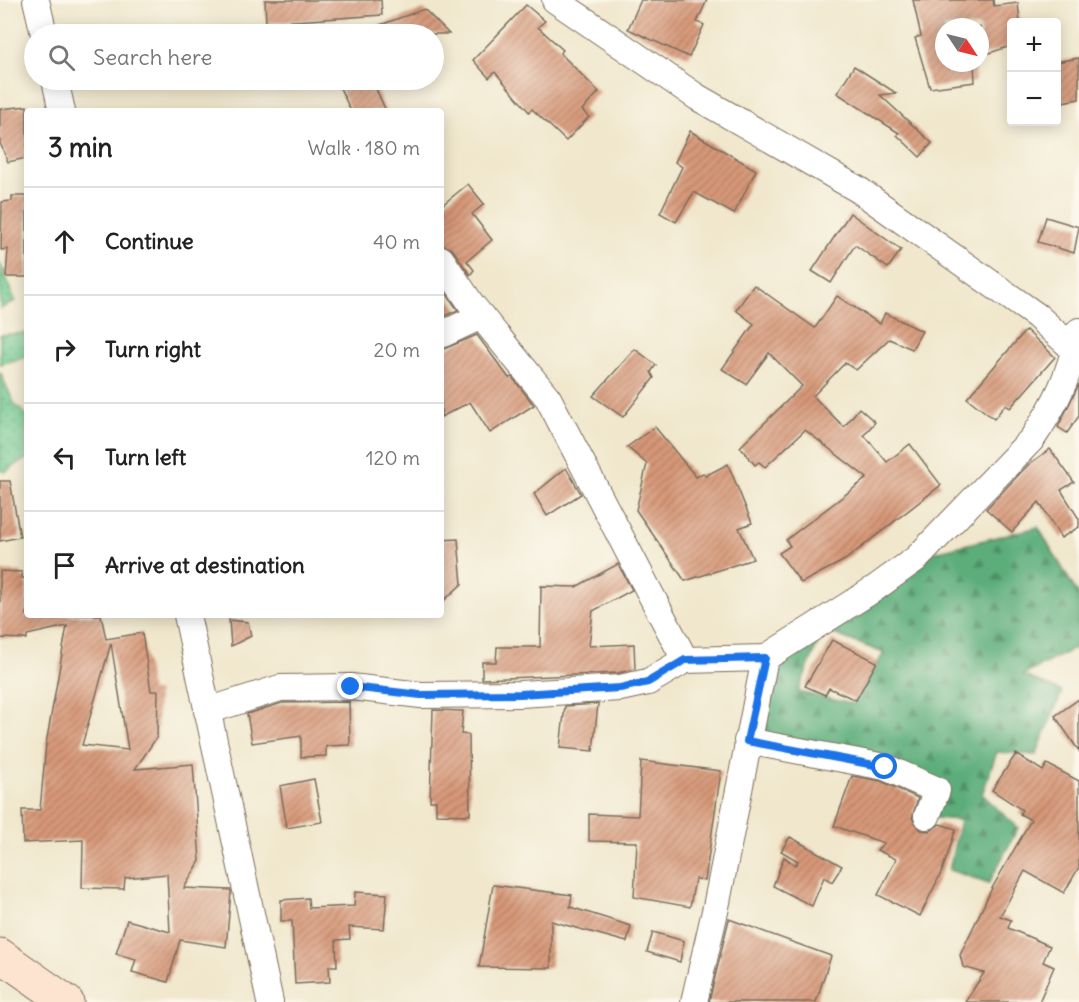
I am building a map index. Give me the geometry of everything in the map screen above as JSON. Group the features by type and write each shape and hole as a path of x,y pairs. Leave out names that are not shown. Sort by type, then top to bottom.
{"main road":[{"path":"0,955 67,1002"}],"street":[{"path":"36,0 42,24"},
{"path":"207,711 280,688 351,687 421,695 520,694 620,688 648,682 685,660 765,658 874,589 917,558 1032,439 1059,395 1070,371 1078,344 859,190 697,97 555,0"},
{"path":"57,90 61,108"},
{"path":"444,263 481,316 548,398 685,660"},
{"path":"444,334 481,316"},
{"path":"188,618 270,1002"},
{"path":"694,1002 716,907 765,658"},
{"path":"747,741 885,767 937,790 927,816"}],"green space":[{"path":"0,263 15,301 0,309"},
{"path":"24,333 24,358 0,364 0,335"},
{"path":"0,372 15,405 24,412 24,460 5,472 0,470"},
{"path":"1038,527 1079,596 1079,646 1023,675 1062,692 1036,755 997,752 982,794 1018,828 989,883 949,870 960,820 935,818 941,783 755,734 773,659 820,638 798,692 853,704 884,653 826,631 935,552"}],"building":[{"path":"265,0 381,0 382,15 266,23"},
{"path":"641,0 707,0 697,22 704,25 689,57 628,29"},
{"path":"913,0 993,0 994,6 1018,3 1020,18 1007,18 1007,47 989,53 989,18 935,18 935,72 974,72 975,82 930,88 915,38 921,36"},
{"path":"526,5 545,21 538,27 563,50 560,53 599,92 582,110 589,117 566,141 532,109 529,112 495,72 489,78 473,60"},
{"path":"424,9 439,24 383,24"},
{"path":"1079,58 1079,99 1061,102 1061,61"},
{"path":"854,66 896,93 880,95 932,143 920,157 897,135 899,133 837,93"},
{"path":"341,90 377,90 385,108 350,108"},
{"path":"27,106 24,108 24,159 8,162 0,143 0,109"},
{"path":"690,131 756,170 734,214 694,192 676,222 660,213 682,167 675,162"},
{"path":"468,184 484,204 472,214 492,240 467,261 474,270 470,275 453,250 444,246 444,204"},
{"path":"12,196 24,196 24,277 6,277 8,249 1,250 2,202 12,201"},
{"path":"850,213 901,250 888,268 855,245 831,283 812,271"},
{"path":"1046,217 1079,227 1074,253 1038,242"},
{"path":"754,285 815,328 837,296 880,324 885,313 922,331 912,349 889,339 856,370 845,363 813,396 844,427 859,408 875,422 864,435 887,462 910,444 941,485 845,560 801,583 779,553 790,546 786,540 867,478 805,430 765,467 759,462 755,465 740,447 802,386 769,353 746,384 722,369 754,324 736,310"},
{"path":"444,290 458,310 444,317"},
{"path":"1026,330 1055,357 1010,408 1005,405 994,419 967,398"},
{"path":"477,335 509,378 512,377 534,405 490,433 470,402 444,415 444,349"},
{"path":"635,349 656,365 651,372 654,378 623,417 593,396"},
{"path":"1079,384 1079,416 1067,433 1058,427"},
{"path":"655,427 696,477 703,473 705,476 728,464 752,523 739,528 753,559 685,581 636,510 647,464 627,447"},
{"path":"1050,449 1074,482 1061,490 1079,519 1079,527 1061,538 1039,502 1012,532 986,509 1028,465"},
{"path":"566,468 581,494 547,516 534,494"},
{"path":"0,481 10,481 20,537 0,541"},
{"path":"458,539 462,584 444,600 444,540"},
{"path":"618,564 632,590 593,611 589,646 634,644 635,669 618,673 482,679 482,662 496,662 497,647 540,647 541,586 576,587"},
{"path":"0,571 22,572 24,618 102,618 106,639 142,633 151,691 158,691 157,737 135,769 193,764 200,861 184,888 231,890 226,947 180,940 168,982 132,972 136,959 116,954 127,920 170,932 167,874 125,878 124,889 82,888 83,840 23,843 22,810 40,810 46,744 67,626 27,635 27,639 0,638","holes":["111,643 128,750 82,745"]},
{"path":"229,620 248,622 251,636 231,646"},
{"path":"832,640 877,662 856,700 829,688 825,695 805,686"},
{"path":"1079,699 1079,751 1055,716"},
{"path":"349,702 350,745 326,746 326,756 301,757 301,736 252,743 247,714 282,703"},
{"path":"598,704 593,751 560,748 565,706"},
{"path":"433,710 463,711 461,734 469,735 470,815 436,814 436,801 430,801"},
{"path":"1016,754 1043,771 1047,764 1079,781 1079,867 1064,893 1025,871 1000,916 1011,920 1008,928 1050,946 1043,962 1054,967 1039,1002 965,1002 984,973 963,967 960,955 991,890 1031,820 1020,814 1022,810 992,790"},
{"path":"641,761 721,771 705,880 695,879 690,907 634,897 637,842 589,841 589,814 638,816"},
{"path":"852,776 881,781 918,798 912,818 921,830 930,831 940,824 956,829 942,871 920,916 878,895 896,859 877,850 884,843 834,826"},
{"path":"314,779 322,822 287,828 280,786"},
{"path":"790,837 842,866 832,882 824,877 812,906 773,886 784,857 795,865 798,861 781,851"},
{"path":"493,885 572,895 570,907 631,926 627,942 551,921 551,968 479,967"},
{"path":"355,892 387,894 384,929 349,927 350,939 336,940 337,966 329,966 330,982 295,984 292,921 281,921 281,900 308,898 309,908 354,906"},
{"path":"729,919 831,956 816,1002 709,1002"},
{"path":"653,932 684,941 680,962 647,952"}],"route":[{"path":"351,687 421,695 520,694 620,688 648,682 685,660 765,658 747,741 885,767"}]}
